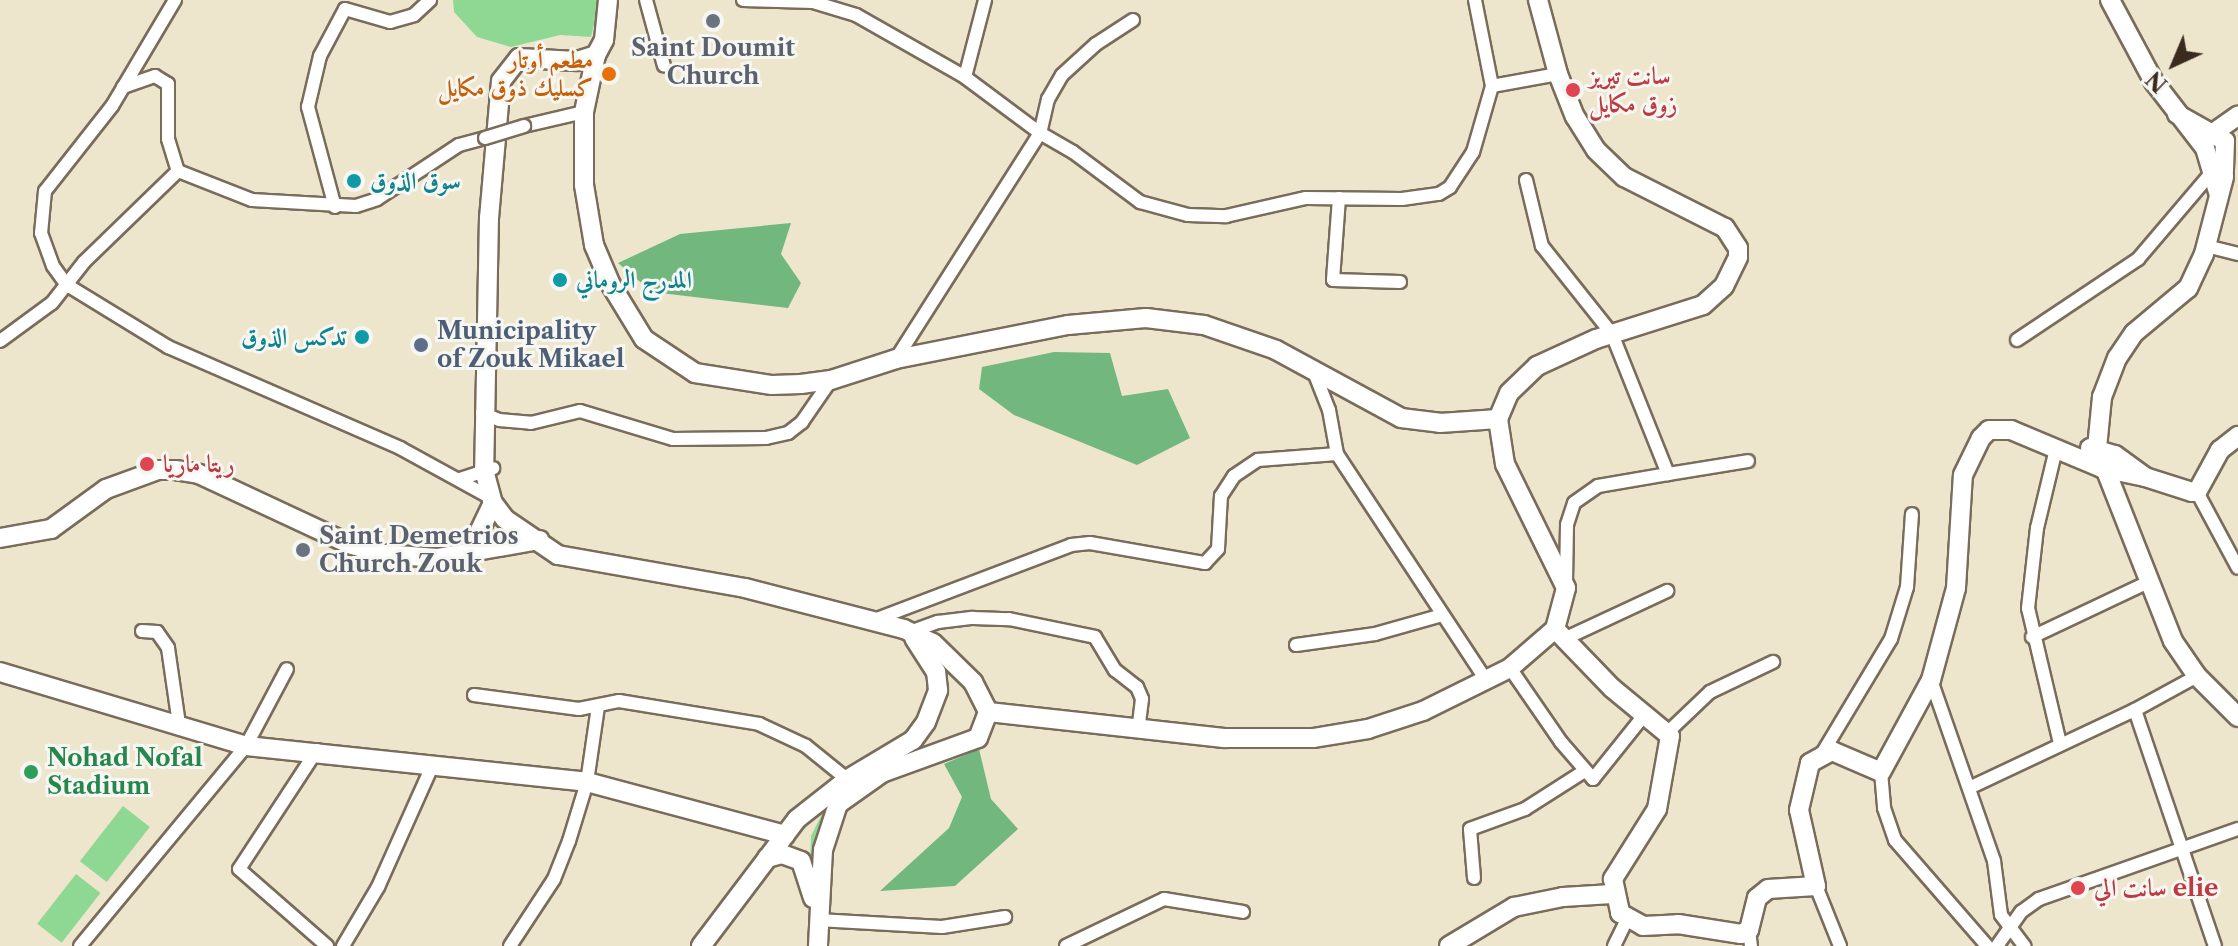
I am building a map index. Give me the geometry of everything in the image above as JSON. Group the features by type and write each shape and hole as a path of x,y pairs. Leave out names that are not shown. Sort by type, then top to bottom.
{"street":[{"path":"175,0 123,87 45,191 40,215 45,248 67,285 168,347 460,479 544,542 574,556 745,588 910,632 943,652 973,682 988,712 984,729 967,746 852,783 838,804 830,822 818,918 818,946"},
{"path":"335,207 308,107 327,41 345,9 390,22 414,15 430,0"},
{"path":"608,0 604,40 596,55 584,112 584,185 594,245 611,285 644,339 695,373 772,385 831,380 896,359 1068,325 1146,318 1244,336 1417,423 1498,419"},
{"path":"646,0 664,66"},
{"path":"743,0 813,2 856,15 965,77 1130,196 1171,212 1226,216 1265,204 1339,198 1423,198 1450,187 1473,152 1492,86 1475,0"},
{"path":"965,77 985,0"},
{"path":"1538,0 1558,74 1575,117 1596,150 1624,177 1712,219 1738,248 1731,275 1703,305 1612,334 1537,366 1509,393 1498,419 1509,474 1566,588"},
{"path":"2110,0 2148,72 2177,114 2220,139"},
{"path":"896,359 1040,133 1048,99 1062,75 1096,44 1133,20"},
{"path":"464,553 492,501 482,413 489,217 503,72 528,56 577,61 596,55"},
{"path":"1492,86 1558,74"},
{"path":"123,87 149,76 168,84 168,139 178,171 231,196 335,207 377,199 430,162 485,138 584,112"},
{"path":"2017,340 2138,259 2212,165 2220,139 2238,116"},
{"path":"2220,139 2219,194 2206,246 2181,297 2122,348 2100,415 2115,501 2146,583 2173,641 2197,676 2238,717"},
{"path":"2212,165 2219,194"},
{"path":"0,341 52,303 178,171"},
{"path":"1526,180 1536,233 1548,257 1612,334 1668,474"},
{"path":"1339,198 1333,280 1400,282"},
{"path":"2206,246 2238,254"},
{"path":"1313,370 1329,410 1337,454 1486,680"},
{"path":"482,413 499,420 531,423 580,411 673,439 766,438 788,433 802,422 831,380"},
{"path":"1987,946 1895,840 1884,808 1881,772 1931,680 1953,604 1960,488 1975,446 1989,430 2006,428 2060,451 2108,461 2145,477 2197,492 2238,568"},
{"path":"2197,492 2220,450 2238,436"},
{"path":"2060,451 2033,553 2028,608 2032,637 2060,743"},
{"path":"870,622 1071,545 1090,543 1205,563 1218,549 1221,496 1234,476 1258,460 1337,454"},
{"path":"1559,634 1566,588 1567,525 1574,503 1598,486 1748,461"},
{"path":"460,479 488,465"},
{"path":"488,465 513,513 544,542"},
{"path":"0,538 51,529 106,489 158,470 175,470 199,474 367,551 464,553 544,542"},
{"path":"1840,946 1816,886 1801,831 1800,799 1810,763 1823,752 1891,639 1907,587 1912,514"},
{"path":"2032,637 2146,583"},
{"path":"988,712 1138,730 1256,739 1347,734 1423,711 1510,668 1559,634 1667,591"},
{"path":"1296,645 1375,634 1442,615"},
{"path":"910,632 938,622 973,618 1009,619 1095,637 1115,670 1137,687 1142,699 1138,730"},
{"path":"142,631 157,632 168,648 179,724"},
{"path":"701,946 785,835 911,742 926,722 937,683 931,660 910,632"},
{"path":"1559,634 1668,732 1671,756 1657,809 1615,871 1612,894 1626,921"},
{"path":"1668,732 1710,692 1773,662"},
{"path":"1510,668 1583,772 1593,779 1645,714"},
{"path":"80,946 246,746 287,669"},
{"path":"0,672 246,746 317,750 587,782 785,835"},
{"path":"937,683 953,675 973,682"},
{"path":"1971,787 2135,710 2197,676"},
{"path":"1931,680 1971,787 2009,932 2024,946"},
{"path":"474,695 598,707 619,701 759,724 806,746 852,783"},
{"path":"510,946 554,879 587,782 598,707"},
{"path":"2135,710 2215,946"},
{"path":"911,742 918,761"},
{"path":"317,750 239,869 327,946"},
{"path":"1823,752 1845,754 1881,772"},
{"path":"343,946 378,887 433,764"},
{"path":"1474,878 1470,829 1525,809 1583,772"},
{"path":"1997,946 2021,912 2039,899 2238,829"},
{"path":"767,858 788,855 806,867 818,918"},
{"path":"1626,921 1750,938 1757,898 1768,889 1816,886"},
{"path":"1449,946 1514,907 1563,897 1612,894"},
{"path":"1066,946 1164,899 1243,912"},
{"path":"818,918 942,927 1005,917"},
{"path":"1614,946 1626,921"}],"green space":[{"path":"453,0 600,0 591,37 560,35 511,47 477,37 454,12"},
{"path":"791,223 781,254 801,283 788,308 652,292 618,263 680,234"},
{"path":"1054,352 1110,353 1122,396 1168,389 1190,438 1137,465 1014,415 979,389 982,367"},
{"path":"979,749 991,799 1018,829 955,886 880,891 949,828 962,797 944,764"},
{"path":"123,806 150,827 107,882 80,861"},
{"path":"825,808 829,816 824,839 810,862 811,836"},
{"path":"76,874 100,893 62,943 37,924"}],"place":[{"name":"Saint Doumit Church","path":"713,21"},
{"name":"مطعم أوتار كسليك ذوق مكايل","path":"609,74"},
{"name":"سانت تيريز زوق مكايل","path":"1573,90"},
{"name":"سوق الذوق","path":"354,181"},
{"name":"المدرج الروماني","path":"560,280"},
{"name":"تدكس الذوق","path":"362,337"},
{"name":"Municipality of Zouk Mikael","path":"421,345"},
{"name":"ريتا ماريا","path":"147,464"},
{"name":"Saint Demetrios Church Zouk","path":"303,550"},
{"name":"Nohad Nofal Stadium","path":"31,772"},
{"name":"سانت الي elie","path":"2078,888"}]}
